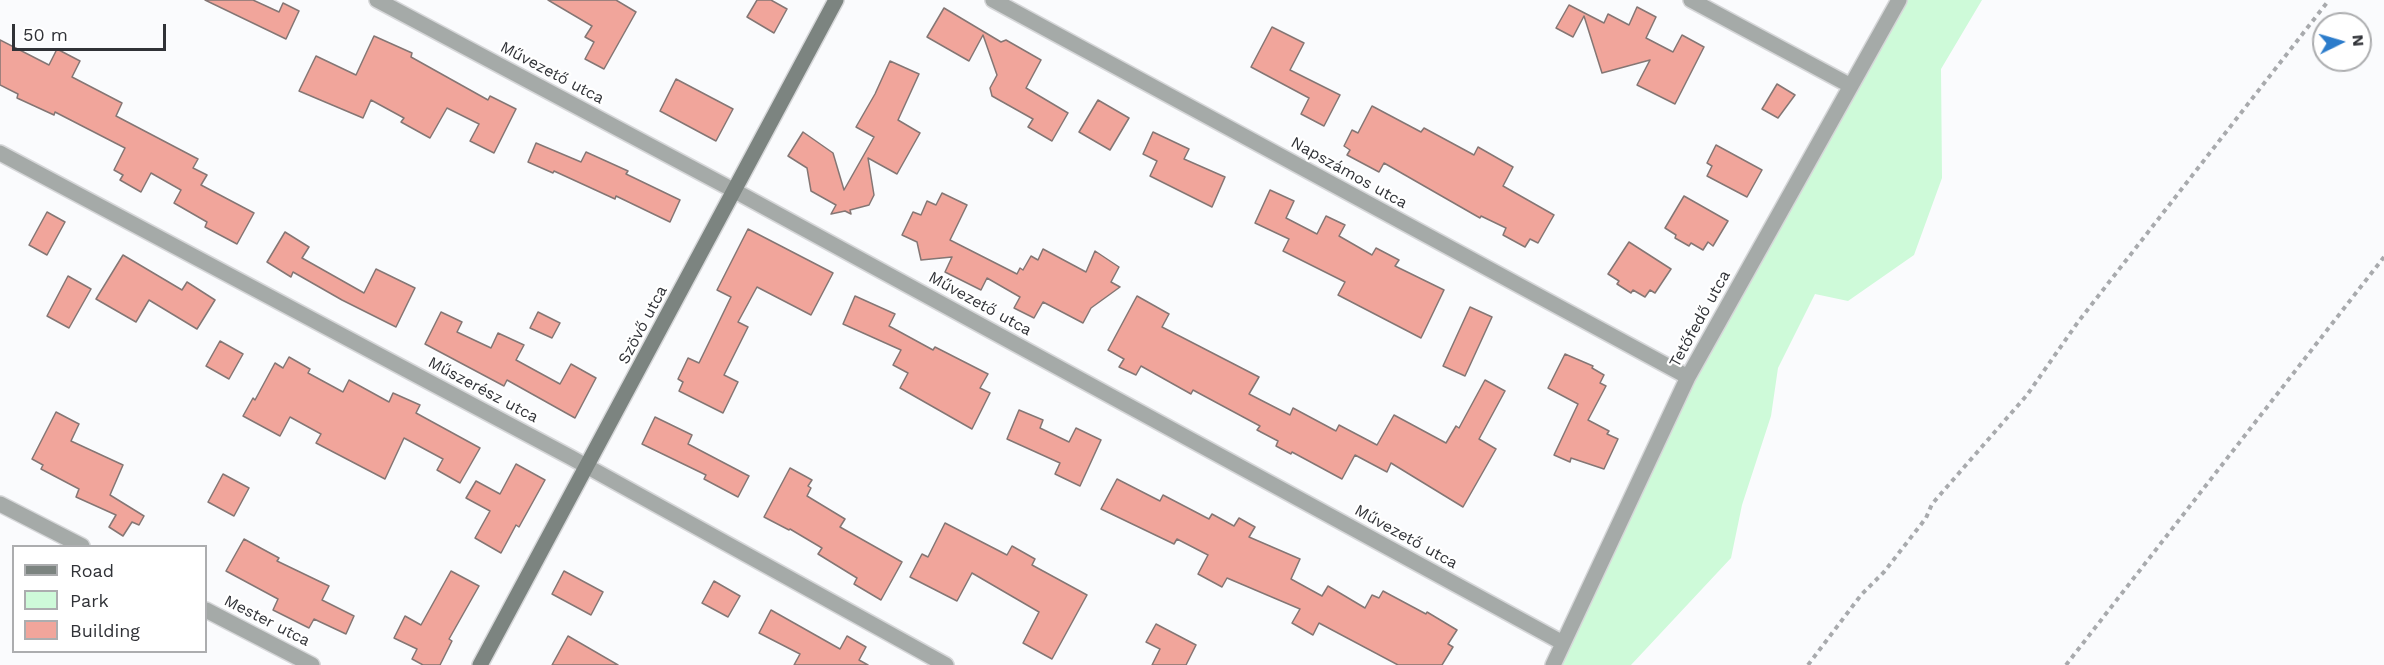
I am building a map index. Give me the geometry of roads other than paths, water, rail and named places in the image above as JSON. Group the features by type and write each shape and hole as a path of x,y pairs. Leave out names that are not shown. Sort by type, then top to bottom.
{"street":[{"name":"Művezető utca","path":"377,0 735,191 1563,643"},
{"name":"Szövő utca","path":"480,665 836,0"},
{"name":"Napszámos utca","path":"993,0 1688,377"},
{"path":"1691,0 1851,86"},
{"name":"Tetőfedő utca","path":"1553,665 1688,377 1899,0"},
{"name":"Műszerész utca","path":"0,153 588,467 946,665"},
{"path":"0,504 80,545"},
{"name":"Mester utca","path":"207,611 312,665"}]}
